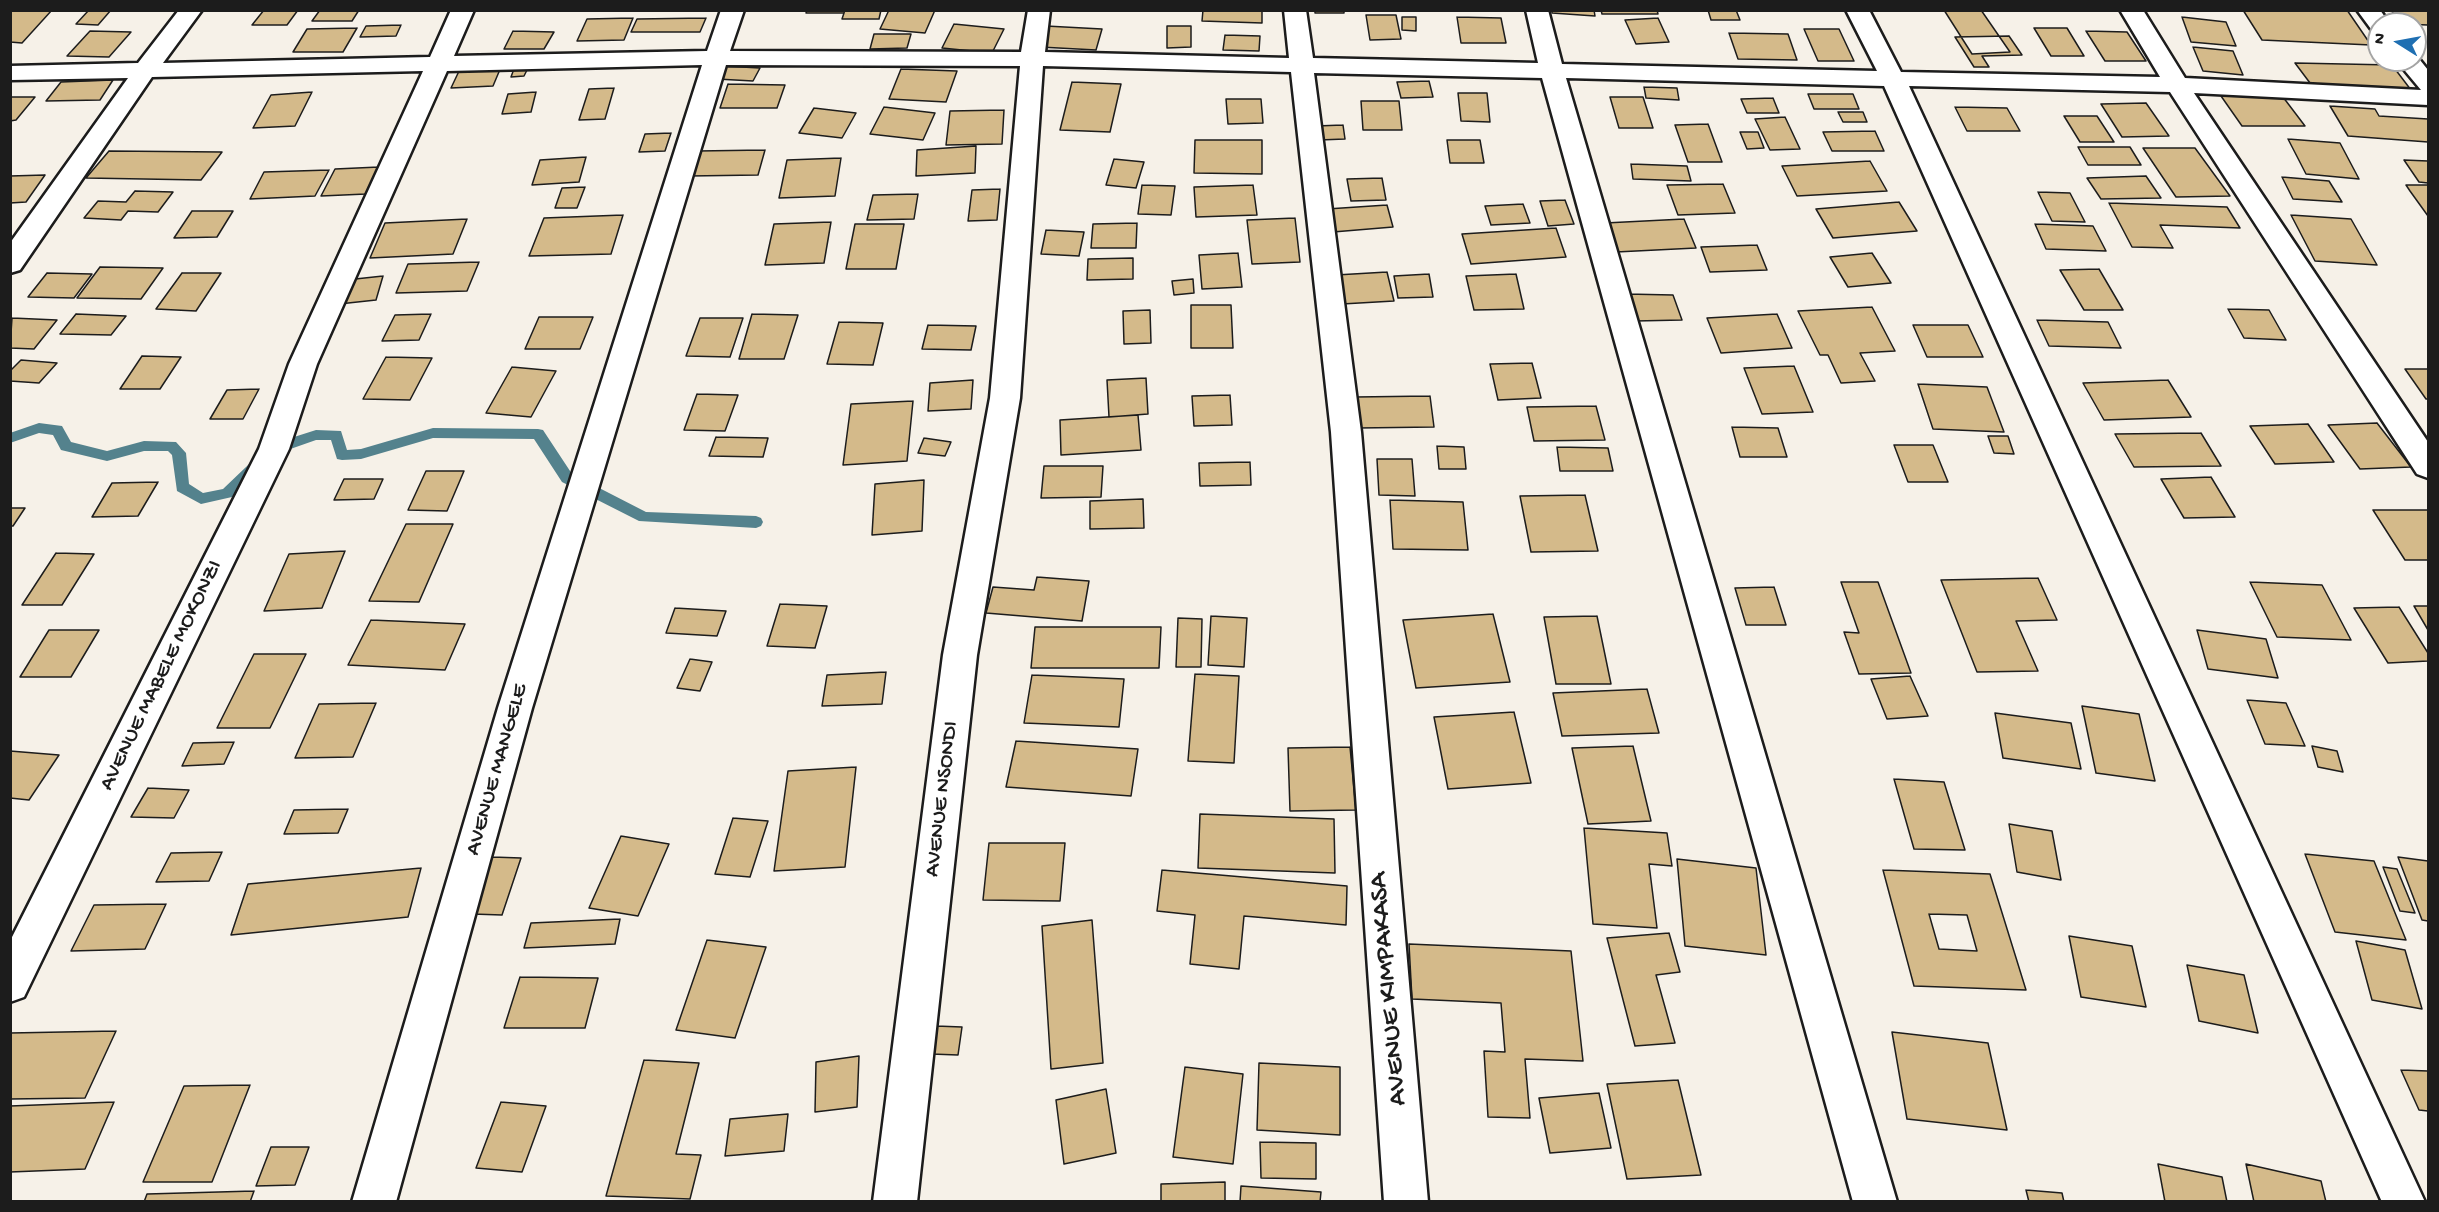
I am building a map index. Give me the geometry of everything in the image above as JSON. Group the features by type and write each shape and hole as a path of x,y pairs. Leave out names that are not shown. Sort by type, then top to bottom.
{"street":[{"path":"10,264 145,70 191,10"},
{"name":"AVENUE MABELE MOKONZI","path":"10,983 274,449 303,364 463,10"},
{"name":"AVENUE MANGELE","path":"374,1202 515,708 716,58 733,10"},
{"name":"AVENUE NSONDI","path":"895,1202 960,655 1005,398 1032,59 1039,10"},
{"name":"AVENUE KIMPAKASA","path":"1294,10 1346,432 1406,1202"},
{"path":"1537,10 1551,69 1875,1202"},
{"path":"1857,10 1893,78 2404,1202"},
{"path":"2131,10 2177,85 2428,466"},
{"path":"10,73 716,58 1032,59 2177,85 2428,98"},
{"path":"2418,72 2428,85"}],"building":[{"path":"10,10 52,10 22,43 10,42"},
{"path":"89,10 111,10 98,25 76,24"},
{"path":"264,10 298,10 287,25 252,25"},
{"path":"320,10 359,10 352,21 312,21"},
{"path":"807,10 845,10 844,13 806,13"},
{"path":"845,10 881,10 879,19 842,19"},
{"path":"889,10 935,10 925,33 880,29"},
{"path":"1203,10 1262,10 1262,23 1202,21"},
{"path":"1315,10 1344,10 1344,13 1315,13"},
{"path":"1552,10 1594,10 1595,16 1552,13"},
{"path":"1601,10 1657,10 1658,14 1602,14"},
{"path":"1708,10 1736,10 1740,20 1711,20"},
{"path":"1944,10 1981,10 2010,52 1972,54"},
{"path":"2243,10 2347,10 2367,39 2367,45 2262,40"},
{"path":"2391,10 2428,10 2428,25 2427,12 2392,12"},
{"path":"1366,15 1396,15 1401,39 1370,40"},
{"path":"1402,17 1416,17 1416,31 1402,30"},
{"path":"1457,17 1501,18 1506,43 1461,43"},
{"path":"2182,17 2226,22 2236,46 2191,42"},
{"path":"633,18 624,40 577,41 587,19"},
{"path":"706,18 700,32 631,32 637,19"},
{"path":"1658,18 1669,42 1636,44 1625,20"},
{"path":"954,24 1004,29 992,53 942,48"},
{"path":"401,25 396,36 360,37 366,26"},
{"path":"1046,26 1102,29 1096,50 1040,47"},
{"path":"1167,26 1191,26 1191,47 1167,48"},
{"path":"357,28 343,52 293,52 307,29"},
{"path":"2034,28 2067,28 2084,56 2051,56"},
{"path":"1804,29 1839,29 1854,61 1818,61"},
{"path":"90,31 131,32 109,57 67,56"},
{"path":"513,31 554,32 544,49 504,49"},
{"path":"2086,31 2127,32 2146,61 2105,61"},
{"path":"1729,33 1788,34 1797,60 1738,59"},
{"path":"874,34 911,34 907,48 870,49"},
{"path":"1225,35 1260,36 1259,51 1223,50"},
{"path":"2009,36 2022,55 1982,56 1989,67 1974,67 1955,37"},
{"path":"2193,47 2233,51 2243,75 2203,71"},
{"path":"2295,63 2367,64 2367,72 2397,72 2411,90 2313,87"},
{"path":"515,66 529,66 524,76 511,77"},
{"path":"724,66 760,68 753,81 717,79"},
{"path":"501,67 493,86 451,88 460,69"},
{"path":"901,69 957,71 946,102 889,99"},
{"path":"113,80 100,100 46,101 61,82"},
{"path":"1429,81 1433,97 1401,98 1397,82"},
{"path":"1072,82 1121,84 1110,132 1060,130"},
{"path":"728,84 785,85 777,108 720,108"},
{"path":"1644,87 1677,88 1679,100 1646,98"},
{"path":"614,88 605,119 579,120 589,89"},
{"path":"312,92 295,126 253,128 271,95"},
{"path":"536,92 531,112 502,114 508,94"},
{"path":"1458,93 1487,93 1490,122 1461,121"},
{"path":"1808,94 1853,94 1859,109 1814,109"},
{"path":"2221,96 2283,97 2305,126 2242,126"},
{"path":"10,97 35,97 16,120 10,121"},
{"path":"1610,97 1643,97 1653,128 1619,128"},
{"path":"1773,98 1779,113 1747,113 1741,99"},
{"path":"1226,99 1261,99 1263,123 1228,124"},
{"path":"1361,101 1399,101 1402,130 1363,130"},
{"path":"2146,103 2169,136 2122,137 2101,104"},
{"path":"2330,106 2375,109 2379,116 2428,119 2428,142 2348,136"},
{"path":"884,107 935,113 923,140 870,134"},
{"path":"1955,107 2007,108 2020,131 1967,131"},
{"path":"814,108 856,113 842,138 799,133"},
{"path":"1004,110 1002,144 946,145 950,111"},
{"path":"1838,112 1863,112 1867,122 1843,122"},
{"path":"2064,116 2097,116 2114,142 2080,142"},
{"path":"1785,117 1800,149 1770,150 1755,119"},
{"path":"1708,124 1722,162 1688,162 1675,125"},
{"path":"1343,125 1345,139 1319,140 1316,126"},
{"path":"1875,131 1884,151 1832,151 1823,132"},
{"path":"1740,132 1758,132 1764,148 1747,149"},
{"path":"671,133 665,151 639,152 645,134"},
{"path":"2288,139 2340,143 2359,179 2306,174"},
{"path":"1195,140 1262,140 1262,174 1194,173"},
{"path":"1447,140 1480,140 1484,163 1450,163"},
{"path":"976,146 975,173 916,176 917,150"},
{"path":"2078,147 2130,147 2141,165 2088,165"},
{"path":"2143,148 2195,148 2230,196 2176,197"},
{"path":"765,150 758,175 689,176 697,151"},
{"path":"109,151 222,152 201,180 86,178"},
{"path":"586,157 579,182 532,185 540,160"},
{"path":"841,158 835,196 779,198 787,160"},
{"path":"1114,159 1144,162 1136,188 1106,185"},
{"path":"2404,160 2428,161 2428,183 2419,182"},
{"path":"1870,161 1887,191 1797,196 1782,166"},
{"path":"1631,164 1687,166 1691,181 1633,179"},
{"path":"379,167 366,194 321,196 335,169"},
{"path":"329,170 315,196 250,199 264,172"},
{"path":"45,175 26,202 10,203 10,176"},
{"path":"2146,176 2161,198 2101,199 2087,178"},
{"path":"2282,177 2329,181 2342,202 2293,199"},
{"path":"1382,178 1386,200 1351,201 1347,179"},
{"path":"1723,184 1735,213 1678,215 1667,185"},
{"path":"1142,185 1175,186 1171,215 1138,214"},
{"path":"1253,185 1257,215 1196,217 1194,187"},
{"path":"2406,185 2428,185 2428,216 2410,191"},
{"path":"585,187 577,208 555,208 562,188"},
{"path":"1000,189 997,220 968,221 972,190"},
{"path":"135,191 173,192 158,212 128,211 121,220 84,218 98,201 126,202"},
{"path":"2038,192 2070,193 2085,222 2052,221"},
{"path":"918,194 914,219 867,220 873,195"},
{"path":"1565,200 1574,224 1548,226 1540,201"},
{"path":"1899,202 1917,231 1833,238 1816,209"},
{"path":"2109,203 2227,207 2240,228 2160,225 2173,248 2132,247"},
{"path":"1523,204 1530,223 1491,225 1485,206"},
{"path":"1387,205 1393,227 1333,232 1327,209"},
{"path":"192,211 233,211 217,237 174,238"},
{"path":"623,215 611,254 529,256 544,218"},
{"path":"2291,215 2351,219 2377,265 2315,261"},
{"path":"1295,218 1300,262 1252,264 1247,220"},
{"path":"467,219 453,254 370,258 385,223"},
{"path":"1684,219 1696,248 1616,252 1605,223"},
{"path":"831,222 824,263 765,265 774,224"},
{"path":"1137,223 1136,248 1091,248 1093,224"},
{"path":"855,224 904,224 896,269 846,269"},
{"path":"2035,224 2093,226 2106,251 2046,249"},
{"path":"1556,228 1566,257 1471,264 1462,234"},
{"path":"1046,230 1084,232 1079,256 1041,254"},
{"path":"1757,245 1767,270 1710,272 1701,247"},
{"path":"1238,253 1242,287 1202,289 1199,255"},
{"path":"1872,253 1891,283 1848,287 1830,257"},
{"path":"1133,258 1133,279 1087,280 1088,259"},
{"path":"479,262 467,291 396,293 408,264"},
{"path":"100,267 163,268 141,299 77,298"},
{"path":"2099,269 2123,310 2084,310 2060,270"},
{"path":"1387,272 1394,301 1342,304 1336,275"},
{"path":"47,273 92,274 74,298 28,297"},
{"path":"182,273 221,273 196,311 156,309"},
{"path":"1429,274 1433,297 1398,298 1394,276"},
{"path":"1516,274 1524,309 1474,310 1466,276"},
{"path":"383,276 376,300 339,304 346,280"},
{"path":"1193,279 1194,293 1174,295 1172,281"},
{"path":"1626,294 1673,295 1682,320 1635,321"},
{"path":"1191,305 1231,305 1233,348 1191,348"},
{"path":"1872,307 1895,351 1860,353 1875,381 1841,383 1828,355 1820,355 1798,311"},
{"path":"2228,309 2269,310 2286,340 2244,338"},
{"path":"1150,310 1151,343 1124,344 1123,311"},
{"path":"76,314 126,316 111,335 60,334"},
{"path":"431,314 419,340 382,341 395,315"},
{"path":"752,314 798,315 784,359 739,359"},
{"path":"1777,314 1792,348 1721,353 1707,318"},
{"path":"539,317 593,317 580,349 525,349"},
{"path":"12,318 57,320 34,349 10,348"},
{"path":"700,318 743,318 730,357 686,356"},
{"path":"2037,320 2108,322 2121,348 2049,346"},
{"path":"839,322 883,323 873,365 827,364"},
{"path":"928,325 976,326 971,350 922,349"},
{"path":"1913,325 1968,325 1983,357 1927,357"},
{"path":"142,356 181,357 160,389 120,389"},
{"path":"386,357 432,358 410,400 363,399"},
{"path":"21,360 57,363 39,383 10,381 10,371"},
{"path":"1532,363 1541,398 1498,400 1490,364"},
{"path":"1794,366 1813,412 1762,414 1744,368"},
{"path":"512,367 556,371 531,417 486,413"},
{"path":"2405,369 2428,369 2428,399 2426,399"},
{"path":"1146,378 1148,414 1109,417 1107,380"},
{"path":"973,380 971,409 928,411 930,383"},
{"path":"2168,380 2191,417 2104,420 2083,383"},
{"path":"1918,384 1987,387 2004,432 1933,429"},
{"path":"259,389 243,419 210,419 227,390"},
{"path":"697,394 738,395 725,431 684,430"},
{"path":"1230,395 1232,425 1194,426 1192,396"},
{"path":"1430,396 1434,427 1358,428 1355,397"},
{"path":"913,401 907,461 843,465 851,404"},
{"path":"1596,406 1605,440 1534,441 1527,407"},
{"path":"1138,415 1141,450 1061,455 1060,420"},
{"path":"2377,423 2411,467 2360,469 2328,425"},
{"path":"2308,424 2334,462 2275,464 2250,426"},
{"path":"1732,427 1778,428 1787,457 1740,457"},
{"path":"2201,433 2221,466 2134,467 2115,434"},
{"path":"1988,436 2008,436 2014,454 1994,453"},
{"path":"716,437 768,438 763,457 709,456"},
{"path":"924,438 951,442 945,456 918,453"},
{"path":"1894,445 1933,445 1948,482 1908,482"},
{"path":"1437,446 1464,447 1466,469 1439,469"},
{"path":"1557,447 1608,448 1613,471 1560,471"},
{"path":"1377,459 1412,459 1415,496 1379,495"},
{"path":"1250,462 1251,485 1200,486 1199,463"},
{"path":"1044,466 1103,466 1101,497 1041,498"},
{"path":"426,471 464,471 447,511 408,510"},
{"path":"2211,477 2235,517 2184,518 2161,479"},
{"path":"344,479 383,479 374,499 334,500"},
{"path":"924,480 922,531 872,535 875,484"},
{"path":"158,482 138,516 92,517 112,483"},
{"path":"1585,495 1598,551 1531,552 1520,496"},
{"path":"1143,499 1144,528 1090,529 1090,501"},
{"path":"1390,500 1463,502 1468,550 1393,549"},
{"path":"10,508 25,508 13,526 10,526"},
{"path":"2373,510 2428,510 2428,560 2405,560"},
{"path":"406,524 453,524 419,602 369,601"},
{"path":"345,551 322,608 264,611 289,554"},
{"path":"56,553 94,554 62,605 22,605"},
{"path":"1037,577 1089,581 1082,621 986,613 993,587 1034,590"},
{"path":"2038,578 2057,620 2016,621 2038,671 1977,672 1941,580"},
{"path":"1841,582 1878,582 1911,673 1859,674 1844,632 1859,633"},
{"path":"2250,582 2322,585 2351,640 2277,637"},
{"path":"1774,587 1786,625 1746,625 1735,588"},
{"path":"780,604 827,606 815,648 767,646"},
{"path":"2414,606 2428,606 2428,630"},
{"path":"2399,607 2428,653 2428,661 2388,663 2354,608"},
{"path":"675,608 726,611 717,636 666,633"},
{"path":"1493,614 1510,682 1416,688 1403,620"},
{"path":"1211,616 1247,618 1244,667 1208,665"},
{"path":"1597,616 1611,684 1556,684 1544,617"},
{"path":"1178,618 1202,619 1201,667 1176,667"},
{"path":"371,620 465,624 445,670 348,665"},
{"path":"1035,627 1161,627 1159,668 1031,668"},
{"path":"49,630 99,630 71,677 20,677"},
{"path":"2197,630 2266,639 2278,678 2208,669"},
{"path":"254,654 306,654 270,728 217,728"},
{"path":"690,659 712,662 700,691 677,688"},
{"path":"886,672 882,704 822,706 827,675"},
{"path":"1195,674 1239,676 1234,763 1188,761"},
{"path":"1032,675 1124,679 1119,727 1024,723"},
{"path":"1910,676 1928,716 1887,719 1871,679"},
{"path":"1647,689 1659,733 1562,736 1553,693"},
{"path":"2247,700 2286,703 2305,746 2265,744"},
{"path":"376,703 353,757 295,758 319,704"},
{"path":"2082,706 2139,714 2155,781 2096,773"},
{"path":"1514,712 1531,783 1448,789 1434,717"},
{"path":"1995,713 2071,723 2081,769 2003,758"},
{"path":"1016,741 1138,749 1131,796 1006,787"},
{"path":"234,742 224,764 182,766 193,743"},
{"path":"1633,746 1651,821 1588,824 1572,748"},
{"path":"2312,746 2337,751 2343,772 2318,767"},
{"path":"1350,747 1356,810 1290,811 1288,748"},
{"path":"10,751 59,755 29,800 10,798"},
{"path":"856,767 845,867 774,871 788,771"},
{"path":"1894,779 1944,782 1965,850 1914,849"},
{"path":"148,788 189,790 174,818 131,817"},
{"path":"348,809 338,833 284,834 294,810"},
{"path":"1200,814 1334,819 1335,873 1198,868"},
{"path":"733,818 768,821 750,877 715,874"},
{"path":"2009,824 2052,831 2061,880 2017,872"},
{"path":"1584,828 1667,833 1672,866 1649,864 1657,928 1593,924"},
{"path":"621,836 669,844 638,916 589,908"},
{"path":"989,843 1065,843 1060,901 983,900"},
{"path":"222,852 209,881 156,882 171,853"},
{"path":"2305,854 2374,861 2406,940 2335,932"},
{"path":"492,857 521,858 502,915 472,914"},
{"path":"2398,857 2428,861 2428,921 2422,920"},
{"path":"1677,859 1756,868 1766,955 1685,946"},
{"path":"2383,867 2397,869 2415,913 2400,911"},
{"path":"421,868 408,917 231,935 248,884"},
{"path":"1162,870 1347,886 1346,925 1244,916 1239,969 1190,964 1195,915 1157,911"},
{"path":"1883,870 1990,874 2026,990 1914,986","holes":["1929,914 1967,915 1977,951 1939,949"]},
{"path":"166,904 145,949 71,951 94,905"},
{"path":"620,919 615,944 524,948 531,923"},
{"path":"1092,920 1103,1063 1051,1069 1042,926"},
{"path":"1669,933 1680,972 1656,975 1675,1043 1635,1046 1607,938"},
{"path":"2069,936 2132,946 2146,1007 2081,997"},
{"path":"707,940 766,947 735,1038 676,1030"},
{"path":"2356,941 2405,950 2422,1009 2372,1000"},
{"path":"1409,944 1571,951 1583,1061 1525,1059 1530,1118 1488,1117 1484,1051 1505,1052 1501,1003 1412,999"},
{"path":"2187,965 2244,975 2258,1033 2199,1021"},
{"path":"520,977 598,978 585,1028 504,1028"},
{"path":"936,1026 962,1027 958,1055 931,1054"},
{"path":"116,1031 85,1098 10,1099 10,1033"},
{"path":"1892,1032 1988,1043 2007,1130 1907,1119"},
{"path":"859,1056 857,1107 815,1112 816,1062"},
{"path":"644,1060 699,1063 676,1154 701,1155 690,1199 606,1196"},
{"path":"1259,1063 1340,1067 1340,1135 1257,1130"},
{"path":"1185,1067 1243,1074 1233,1164 1173,1157"},
{"path":"2401,1070 2428,1071 2428,1111 2419,1110"},
{"path":"1678,1080 1701,1175 1627,1179 1607,1084"},
{"path":"250,1085 212,1182 143,1182 184,1086"},
{"path":"1106,1089 1116,1153 1064,1164 1056,1100"},
{"path":"1599,1093 1611,1148 1550,1153 1539,1098"},
{"path":"114,1102 85,1169 10,1172 10,1106"},
{"path":"501,1102 546,1106 522,1172 476,1168"},
{"path":"788,1114 784,1151 725,1156 730,1119"},
{"path":"1260,1142 1316,1143 1316,1179 1261,1178"},
{"path":"271,1147 309,1147 295,1185 256,1186"},
{"path":"2158,1164 2222,1177 2227,1202 2165,1202"},
{"path":"2246,1164 2321,1181 2326,1202 2254,1202"},
{"path":"1225,1182 1225,1202 1161,1202 1161,1184"},
{"path":"1241,1186 1321,1192 1320,1202 1240,1202"},
{"path":"2026,1190 2062,1193 2064,1202 2029,1202"},
{"path":"254,1191 250,1202 144,1202 147,1194"}],"waterway":[{"path":"10,438 39,428 57,430 66,446 107,456 144,446 171,446 179,453 182,487 201,499 227,493 274,449 316,435 336,435 342,455 361,454 433,433 538,434 567,478 644,517 756,522"}]}
